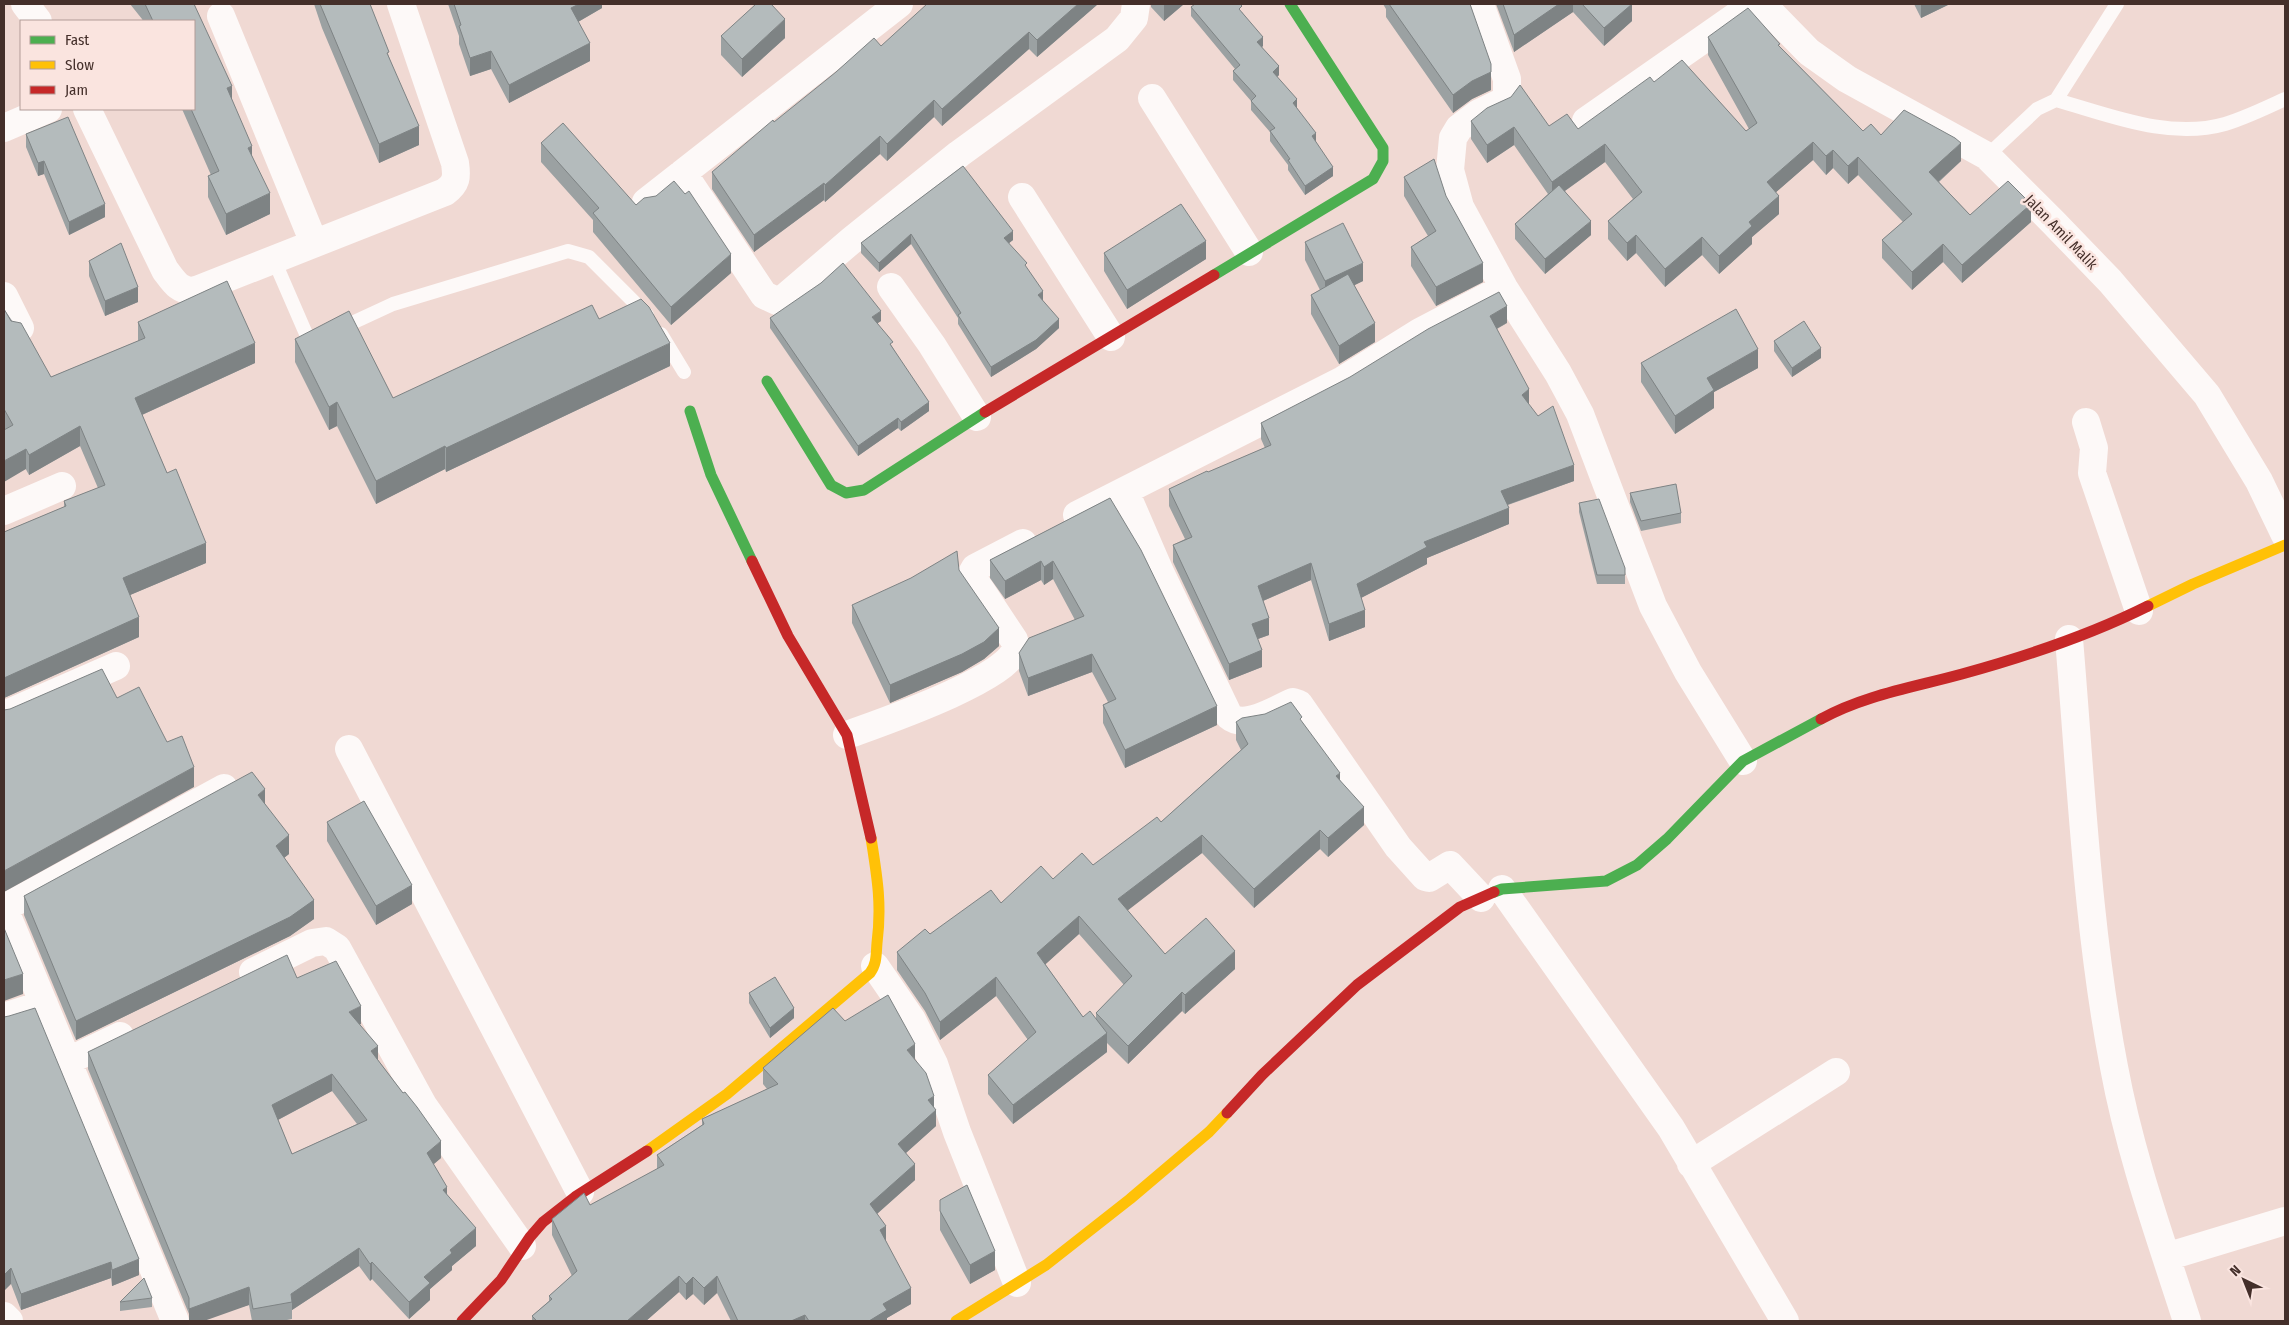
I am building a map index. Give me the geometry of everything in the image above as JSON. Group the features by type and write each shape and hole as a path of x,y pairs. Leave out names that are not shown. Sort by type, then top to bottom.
{"street":[{"path":"25,4 37,20"},
{"path":"87,110 165,270 176,285 184,291 194,291 445,192 453,186 457,178 456,163 401,4"},
{"path":"646,202 873,13 899,4"},
{"path":"683,173 764,295 777,302 959,154 1117,39 1134,18 1136,4"},
{"path":"767,381 831,484 838,492 847,495 864,490 977,417 1373,178 1381,168 1384,156 1383,148 1290,4"},
{"path":"1480,4 1507,79 1507,95 1504,101 1479,114 1459,128 1453,138 1450,170 1460,207 1504,288 1558,373 1580,414 1653,606 1688,672 1743,761"},
{"path":"1586,121 1736,17 1750,4"},
{"name":"Jalan Amil Malik","path":"1762,4 1809,52 1847,79 1987,156 2110,281 2207,395 2259,481 2285,535"},
{"path":"221,16 314,243"},
{"path":"1152,98 1250,252"},
{"path":"4,128 46,110"},
{"path":"1022,197 1111,337"},
{"path":"891,287 932,345 977,417"},
{"path":"847,734 924,707 976,682 1012,658 1016,647 1014,640 971,575 975,568 1343,380 1420,332 1504,288"},
{"path":"4,296 20,328"},
{"path":"462,1321 501,1278 522,1246 542,1223 580,1192 677,1132 726,1095 870,973 875,966 880,919 880,892 866,810 847,734 788,636 711,476 690,411"},
{"path":"2086,422 2094,448 2092,473 2140,611"},
{"path":"4,511 62,486"},
{"path":"1125,491 1160,572 1229,716 1236,721 1246,721 1293,702 1299,704 1398,847 1425,877 1430,878 1450,865 1491,894 1671,1128 1785,1321"},
{"path":"956,1321 1046,1265 1209,1132 1262,1075 1357,984 1460,907 1491,894 1606,881 1637,865 1667,839 1743,761 1844,706 1973,671 2069,639 2140,611 2193,584 2285,545"},
{"path":"2069,639 2094,924 2114,1066 2132,1148 2187,1321"},
{"path":"4,715 116,666"},
{"path":"348,749 580,1192"},
{"path":"175,1321 4,908 246,776"},
{"path":"234,981 312,944 326,941 337,948 423,1105 522,1246"},
{"path":"875,966 912,1020 934,1064 957,1132 1017,1283"},
{"path":"4,1017 44,1004"},
{"path":"68,1061 147,1024"},
{"path":"1691,1164 1836,1072"},
{"path":"2166,1258 2285,1221"},
{"path":"4,1316 8,1321"}],"lane":[{"path":"1987,156 2037,110 2056,100 2117,4"},
{"path":"2056,100 2143,125 2189,130 2225,124 2285,99"},
{"path":"274,260 310,343 393,304 568,251 578,252 589,257 603,270 656,325 684,372"}],"building":[{"path":"145,4 194,4 232,86 227,88 252,146 248,148 270,193 226,214 208,176 219,171 191,110 195,110 195,20 153,20"},
{"path":"320,4 370,4 389,52 387,53 419,126 379,144"},
{"path":"454,4 579,4 571,8 590,43 509,85 491,51 470,58"},
{"path":"756,4 771,4 785,19 742,59 721,36"},
{"path":"927,4 1078,4 1037,40 1029,32 942,109 934,100 887,144 880,136 825,185 824,183 754,235 712,172 773,120 774,122 836,72 874,38 881,46"},
{"path":"1195,4 1240,4 1242,6 1239,9 1263,37 1257,42 1279,66 1273,72 1297,99 1293,103 1316,133 1312,136 1333,167 1305,186 1288,160 1290,159 1270,131 1275,128 1251,101 1256,96 1233,71 1240,65 1191,7"},
{"path":"1389,4 1470,4 1491,64 1491,72 1472,81 1453,95"},
{"path":"1503,4 1559,4 1514,35"},
{"path":"1582,4 1632,4 1604,28"},
{"path":"1748,8 1780,44 1778,45 1863,131 1871,124 1881,135 1904,110 1961,143 1929,172 1970,215 2008,181 2031,204 1962,265 1943,244 1912,272 1882,240 1912,214 1858,157 1848,166 1833,150 1826,156 1813,142 1767,182 1779,196 1749,222 1752,226 1719,256 1702,237 1665,269 1636,235 1627,243 1608,221 1642,192 1605,144 1552,182 1514,127 1487,145 1471,121 1487,108 1511,97 1520,85 1549,126 1567,114 1578,129 1650,77 1654,82 1682,60 1746,131 1757,123 1708,37"},
{"path":"68,117 105,204 69,222 44,161 38,163 26,134"},
{"path":"563,123 636,205 644,198 656,196 674,181 685,194 689,191 731,254 671,307 593,213 599,208 541,143"},
{"path":"1434,159 1446,196 1483,263 1436,287 1411,247 1436,231 1404,177"},
{"path":"963,166 1013,231 1004,238 1027,263 1025,265 1043,291 1038,295 1059,319 1036,340 991,367 958,315 961,313 911,234 879,263 861,243"},
{"path":"1559,185 1591,221 1545,259 1515,224"},
{"path":"1181,204 1206,241 1127,290 1104,253"},
{"path":"1343,223 1363,263 1325,281 1305,242"},
{"path":"121,243 138,287 105,301 89,261"},
{"path":"843,263 881,311 872,317 893,342 890,344 929,402 901,422 898,418 858,446 770,318 821,283"},
{"path":"1348,274 1375,323 1339,346 1311,295"},
{"path":"227,281 255,343 135,398 167,473 176,469 206,543 123,578 139,617 4,678 4,532 66,506 64,501 105,485 80,426 29,455 26,449 4,461 4,430 13,425 4,409 4,309 11,321 21,323 51,377 145,338 138,322"},
{"path":"1499,292 1507,306 1490,316 1529,389 1522,395 1538,416 1553,406 1574,465 1501,491 1509,508 1424,542 1427,547 1357,584 1365,610 1329,624 1311,563 1258,586 1269,618 1252,624 1262,650 1229,664 1173,545 1192,537 1169,489 1271,445 1261,423 1350,377 1428,329"},
{"path":"641,299 649,307 670,343 446,448 445,446 376,481 337,402 329,407 295,339 349,311 393,398 592,305 599,319"},
{"path":"1736,309 1758,349 1707,378 1714,390 1675,416 1641,363"},
{"path":"1804,321 1821,348 1792,368 1774,341"},
{"path":"1676,484 1681,513 1641,521 1630,493"},
{"path":"1110,498 1141,550 1217,706 1125,750 1103,705 1116,699 1092,654 1028,678 1019,653 1029,638 1084,616 1053,561 1044,567 1041,561 1005,581 990,560"},
{"path":"1599,499 1625,568 1625,575 1597,575 1579,503"},
{"path":"957,551 959,570 999,628 984,642 962,654 890,685 852,605 911,578"},
{"path":"102,669 117,698 139,687 167,742 182,736 194,767 4,871 4,710"},
{"path":"1291,702 1302,717 1300,719 1340,773 1336,776 1364,807 1328,838 1320,830 1254,889 1202,835 1118,899 1165,954 1206,918 1235,951 1185,995 1182,992 1128,1046 1096,1013 1132,976 1079,916 1037,953 1083,1017 1090,1011 1107,1033 1013,1105 988,1075 1036,1032 996,977 940,1022 925,993 897,952 925,929 930,934 991,890 1001,903 1041,866 1053,879 1082,853 1093,865 1157,817 1161,822 1248,744 1236,722 1242,718 1265,714"},
{"path":"252,772 265,789 258,795 289,835 276,846 314,900 290,917 76,1021 24,896"},
{"path":"364,801 412,885 376,906 327,822"},
{"path":"4,928 23,974 4,980"},
{"path":"287,955 297,978 336,961 361,1006 349,1012 378,1046 371,1051 403,1093 405,1092 417,1107 441,1141 427,1153 447,1187 443,1190 476,1228 450,1250 452,1253 424,1277 430,1283 409,1302 372,1262 370,1264 359,1248 291,1294 292,1302 253,1309 249,1287 189,1309 189,1298 88,1052","holes":["332,1074 367,1120 292,1154 272,1105"]},
{"path":"775,977 794,1008 770,1028 749,993"},
{"path":"888,995 915,1044 907,1050 926,1073 934,1096 928,1100 936,1110 898,1144 915,1164 870,1204 886,1226 880,1230 911,1288 883,1304 887,1310 869,1321 809,1321 805,1315 791,1321 738,1321 717,1276 704,1288 693,1277 686,1284 679,1276 627,1321 537,1321 532,1316 552,1299 549,1296 577,1271 552,1219 584,1193 590,1205 664,1165 657,1155 704,1124 702,1119 778,1084 763,1068 833,1008 845,1021"},
{"path":"35,1008 139,1259 112,1270 111,1262 21,1294 11,1268 4,1275 4,1017"},
{"path":"967,1185 995,1251 970,1265 940,1211 940,1200"},
{"path":"144,1278 152,1298 120,1302"}],"traffic: fast":[{"path":"1214,275 1373,179 1383,161 1383,148 1290,4"},
{"path":"767,381 831,485 846,493 864,490 985,412"},
{"path":"690,411 711,475 752,561"},
{"path":"1494,892 1502,889 1606,881 1637,865 1667,839 1743,761 1821,719"}],"traffic: slow":[{"path":"2148,606 2193,584 2285,545"},
{"path":"647,1151 727,1094 870,973 876,959 879,915 877,878 871,838"},
{"path":"956,1321 1046,1265 1130,1199 1209,1132 1227,1113"}],"traffic: jam":[{"path":"985,412 1214,275"},
{"path":"752,561 788,636 847,735 871,838"},
{"path":"1821,719 1837,711 1890,692 1944,679 2033,653 2126,617 2148,606"},
{"path":"1227,1113 1262,1075 1357,985 1460,907 1494,892"},
{"path":"462,1321 501,1280 530,1237 543,1222 575,1197 647,1151"}]}
